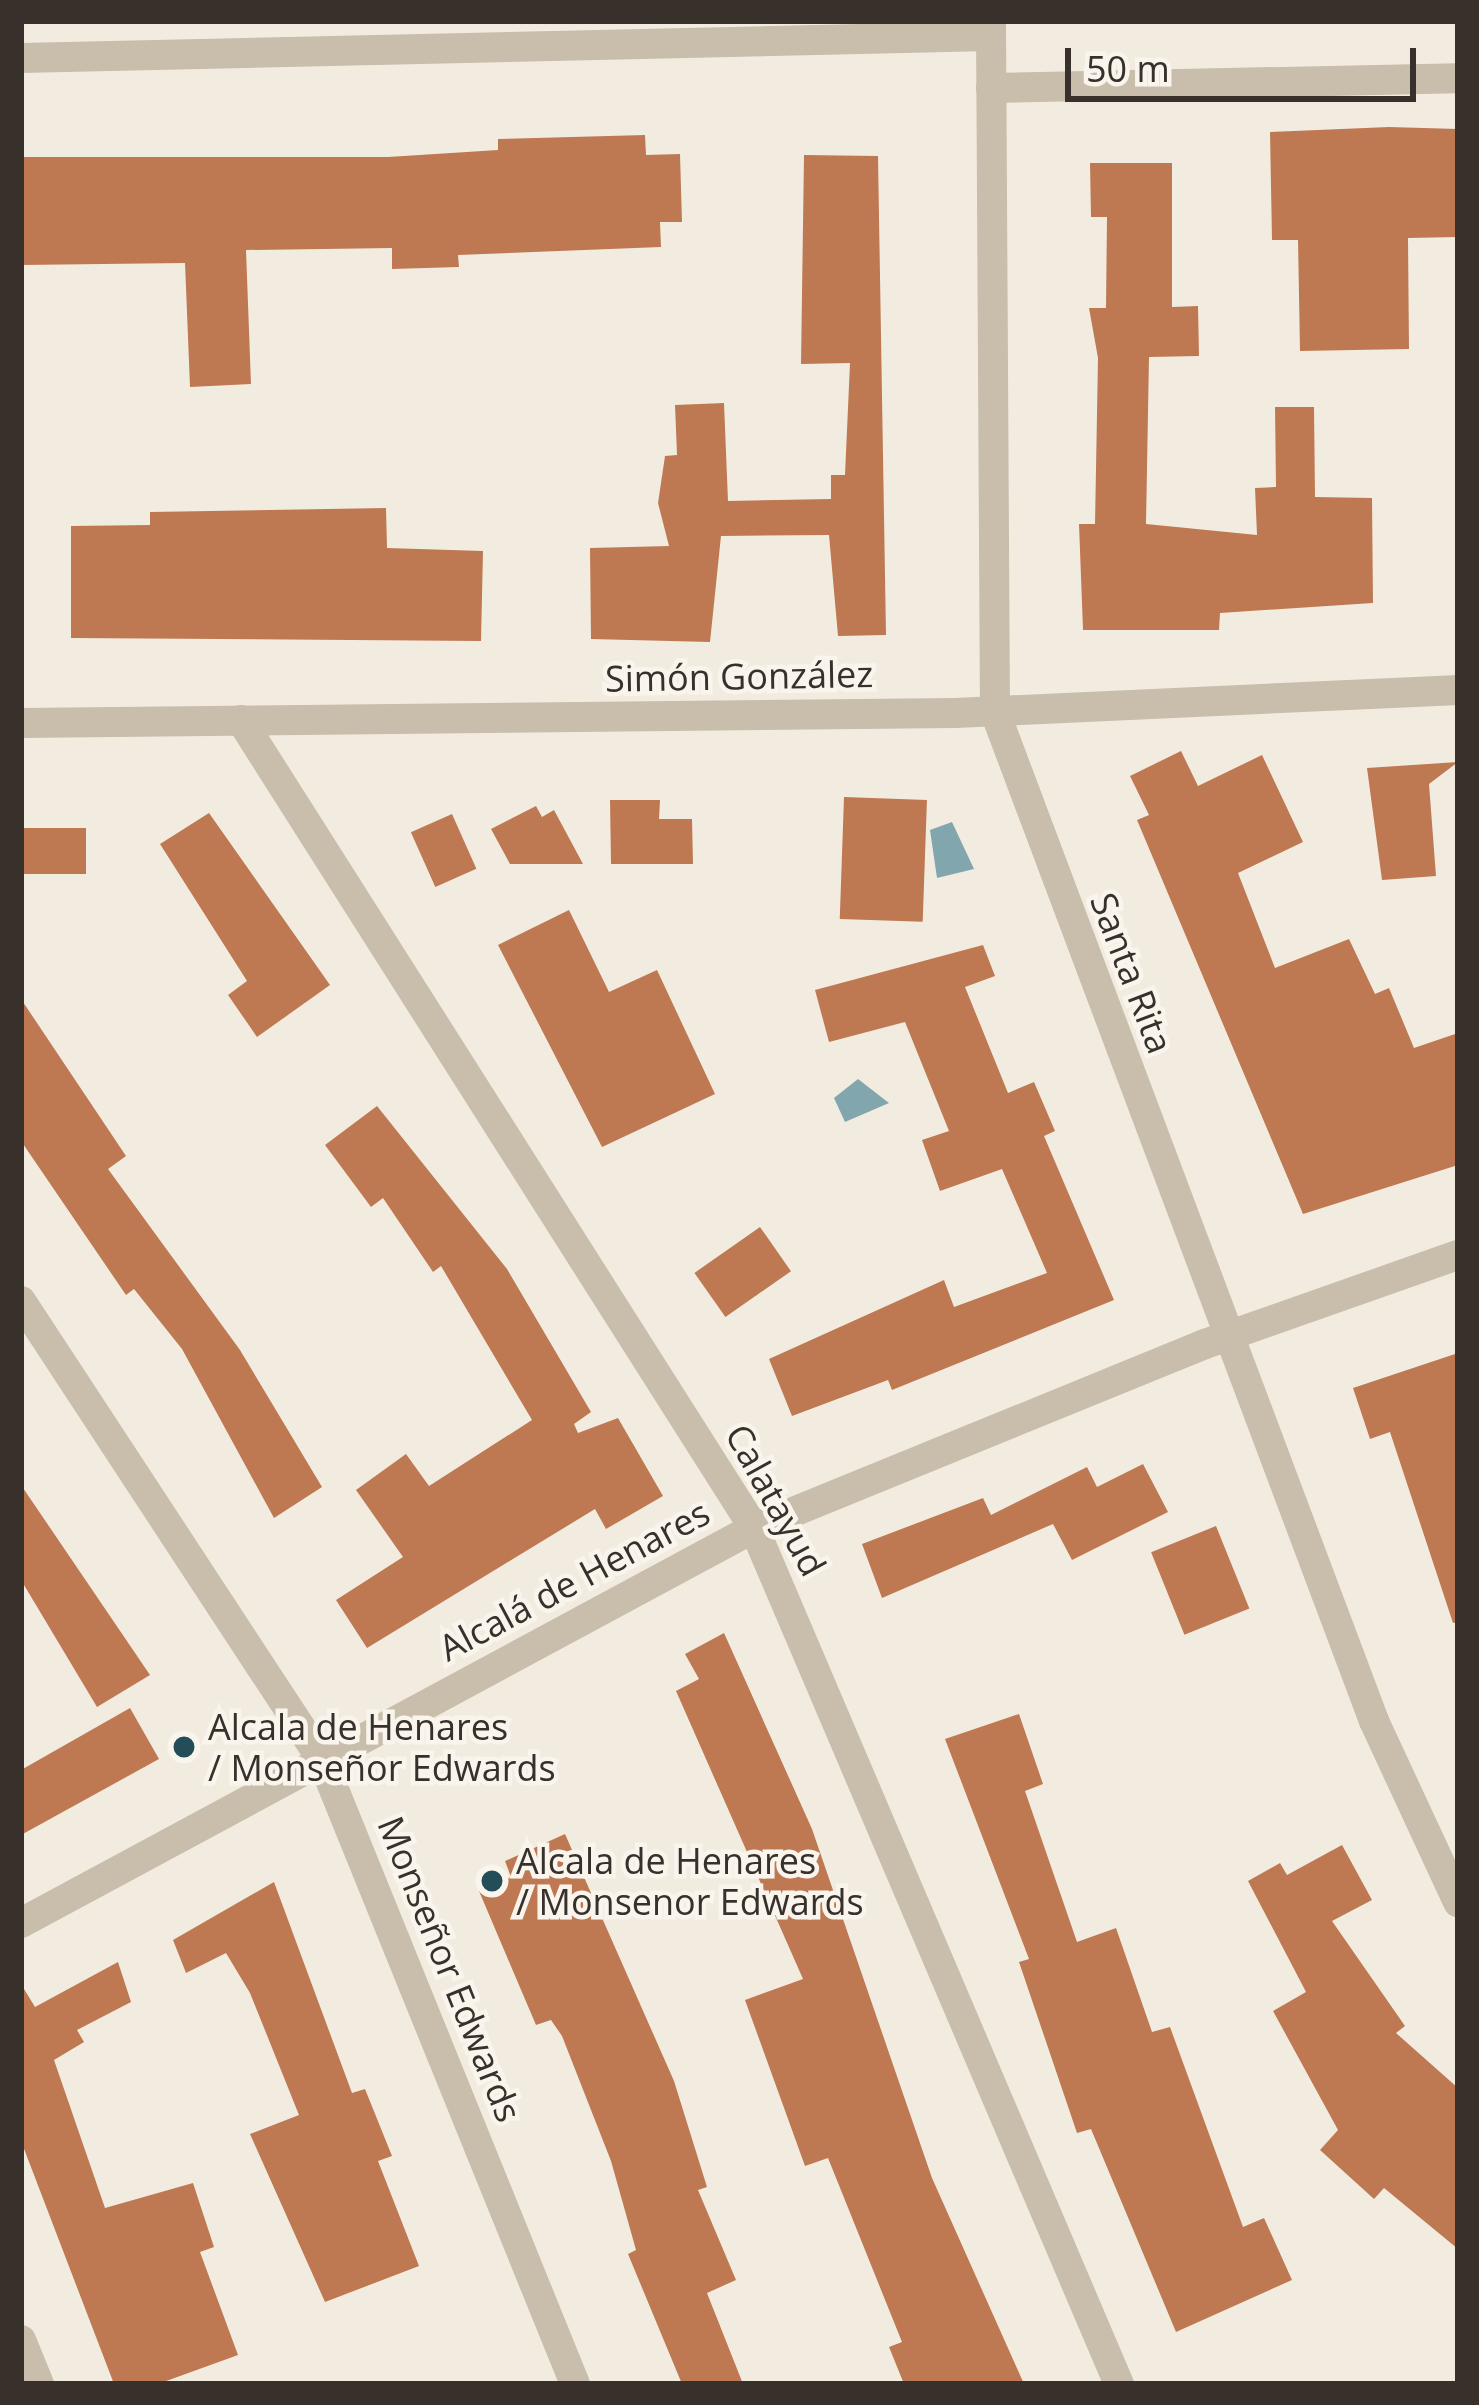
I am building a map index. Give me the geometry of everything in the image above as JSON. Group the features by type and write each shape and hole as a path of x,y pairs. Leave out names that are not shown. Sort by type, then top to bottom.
{"street":[{"path":"21,58 991,28"},
{"name":"Santa Rita","path":"991,28 995,712 1087,971 1236,1332 1374,1721 1458,1902"},
{"path":"991,88 1458,78"},
{"name":"Simón González","path":"21,723 995,712 1458,690"},
{"name":"Calatayud","path":"241,720 754,1528 1119,2384"},
{"name":"Alcalá de Henares","path":"21,1923 754,1528 1236,1332 1458,1256"},
{"name":"Monseñor Edwards","path":"21,1301 322,1760 575,2384"},
{"path":"21,2340 39,2384"}],"water":[{"path":"952,822 974,869 937,878 930,830"},
{"path":"858,1079 889,1103 845,1122 834,1098"}],"building":[{"path":"1458,129 1458,237 1408,238 1409,349 1300,351 1298,240 1272,240 1270,132"},
{"path":"645,135 646,155 680,154 682,222 660,222 661,247 458,255 459,267 392,269 392,248 246,250 251,384 190,387 185,263 21,265 21,157 388,157 498,150 498,139"},
{"path":"804,155 878,156 886,635 838,636 829,535 721,536 710,642 591,639 590,548 669,546 658,503 665,456 677,455 675,405 724,403 728,501 831,499 831,475 845,475 850,363 801,364"},
{"path":"1090,163 1172,163 1172,307 1198,306 1199,356 1149,357 1146,524 1257,535 1255,488 1276,487 1275,407 1314,407 1315,497 1372,498 1373,603 1220,613 1219,630 1083,630 1079,524 1095,524 1098,358 1089,308 1106,308 1107,217 1091,217"},
{"path":"386,508 387,548 483,551 481,641 71,638 71,526 150,525 150,512"},
{"path":"1181,751 1198,786 1262,755 1303,842 1238,873 1275,968 1349,939 1375,994 1389,988 1414,1048 1458,1033 1458,1165 1303,1214 1137,820 1149,815 1130,776"},
{"path":"1458,762 1429,784 1436,876 1382,880 1367,768"},
{"path":"844,797 927,800 923,922 840,919"},
{"path":"610,800 660,800 659,819 692,819 693,864 611,864"},
{"path":"536,806 542,817 554,810 583,864 510,864 491,829"},
{"path":"209,813 330,985 257,1037 228,995 247,981 160,844"},
{"path":"452,814 476,869 435,887 411,832"},
{"path":"21,828 86,828 86,874 21,874"},
{"path":"569,910 609,992 657,970 715,1094 602,1147 498,945"},
{"path":"983,945 995,976 965,987 1008,1093 1034,1082 1055,1131 1044,1136 1114,1300 892,1390 888,1380 792,1416 769,1359 944,1280 954,1307 1047,1273 1002,1169 940,1191 922,1140 949,1131 905,1022 829,1042 815,990"},
{"path":"21,999 126,1156 108,1169 240,1350 322,1487 274,1518 182,1349 134,1289 126,1295 21,1141"},
{"path":"377,1106 507,1269 591,1412 574,1424 578,1433 618,1418 663,1496 606,1529 595,1509 367,1648 336,1600 403,1557 356,1490 406,1454 429,1486 532,1420 441,1266 433,1272 383,1198 371,1207 325,1145"},
{"path":"760,1227 791,1271 725,1317 694,1273"},
{"path":"1458,1353 1458,1622 1453,1623 1390,1432 1370,1439 1353,1388"},
{"path":"1143,1464 1168,1512 1072,1560 1053,1524 882,1598 862,1544 983,1498 991,1515 1087,1467 1097,1487"},
{"path":"21,1485 150,1675 97,1707 21,1580"},
{"path":"1216,1526 1249,1609 1184,1635 1151,1552"},
{"path":"724,1633 812,1829 932,2178 1024,2384 904,2384 889,2347 902,2342 828,2158 805,2166 745,2000 803,1979 676,1691 699,1679 685,1654"},
{"path":"130,1708 159,1759 21,1835 21,1770"},
{"path":"1019,1714 1043,1784 1025,1791 1077,1942 1116,1928 1152,2032 1170,2027 1243,2227 1264,2218 1292,2280 1176,2332 1091,2129 1077,2133 1019,1962 1029,1959 945,1739"},
{"path":"565,1834 674,2081 707,2187 698,2190 736,2280 707,2293 743,2384 682,2384 628,2254 636,2250 611,2161 562,2036 551,2020 536,2025 479,1891 511,1877 505,1861"},
{"path":"1342,1845 1372,1900 1332,1921 1405,2026 1396,2033 1458,2088 1458,2249 1384,2188 1374,2199 1320,2150 1338,2130 1273,2011 1306,1992 1248,1881 1280,1863 1287,1875"},
{"path":"274,1882 352,2093 365,2089 392,2156 378,2161 419,2266 325,2302 250,2134 299,2115 250,1993 226,1953 186,1973 173,1940"},
{"path":"118,1962 131,2002 77,2030 84,2042 54,2060 105,2208 193,2183 214,2247 200,2252 238,2355 158,2384 114,2384 21,2141 21,1984 35,2007"}],"place":[{"name":"Alcala de Henares / Monseñor Edwards","path":"184,1747"},
{"name":"Alcala de Henares / Monsenor Edwards","path":"492,1881"}]}
